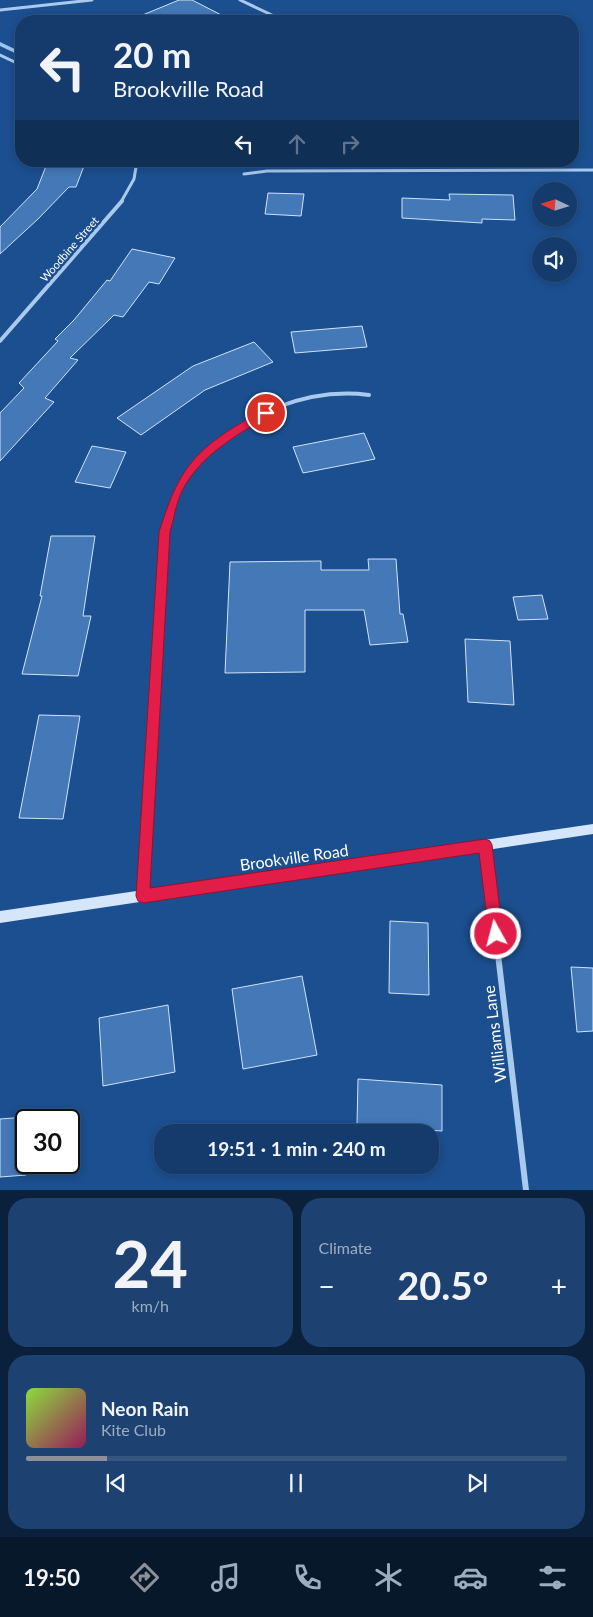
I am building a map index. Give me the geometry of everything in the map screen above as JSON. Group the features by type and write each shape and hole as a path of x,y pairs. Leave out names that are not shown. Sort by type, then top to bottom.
{"main road":[{"name":"Brookville Road","path":"0,917 593,829"}],"street":[{"path":"0,10 92,0"},
{"path":"240,0 272,15"},
{"path":"0,55 15,62"},
{"name":"Woodbine Street","path":"0,340 120,204 134,179 136,167"},
{"path":"244,174 277,171 593,170"},
{"path":"143,896 164,532 177,490 196,462 223,439 266,413 311,397 343,392 369,395"},
{"name":"Williams Lane","path":"485,845 526,1190"}],"building":[{"path":"179,0 192,0 221,15 143,15"},
{"path":"46,167 84,167 76,187 69,187 0,254 0,227 37,189"},
{"path":"268,193 304,194 301,216 265,214"},
{"path":"449,194 513,195 515,220 482,219 482,223 402,218 402,198 450,200"},
{"path":"132,249 175,258 159,284 149,282 123,317 114,315 70,358 78,360 45,398 54,402 0,461 0,413 24,388 19,383 58,341 55,339 74,320 107,280 110,281"},
{"path":"362,326 367,347 295,353 291,332"},
{"path":"254,342 273,362 205,390 141,435 117,418 193,366"},
{"path":"364,433 375,459 303,473 293,447"},
{"path":"92,446 126,452 110,488 75,482"},
{"path":"51,536 95,536 83,616 91,616 78,676 22,674 42,596 40,596"},
{"path":"368,559 396,559 400,614 403,614 408,642 370,645 364,610 305,610 305,672 225,673 230,562 321,561 321,570 369,570"},
{"path":"542,595 548,619 518,620 513,597"},
{"path":"465,639 510,641 514,705 468,702"},
{"path":"39,715 80,716 63,819 19,818"},
{"path":"390,921 428,923 429,995 389,993"},
{"path":"571,967 593,968 593,1031 577,1032"},
{"path":"302,976 317,1055 243,1069 232,989"},
{"path":"168,1005 175,1072 103,1086 99,1018"},
{"path":"358,1079 442,1085 442,1131 439,1131 439,1124 357,1124"},
{"path":"15,1118 15,1174 26,1175 0,1177 0,1119"}],"waterway":[{"path":"0,44 15,51"}],"route":[{"path":"266,413 223,439 196,462 177,490 164,532 143,896 485,845 496,934"}]}
